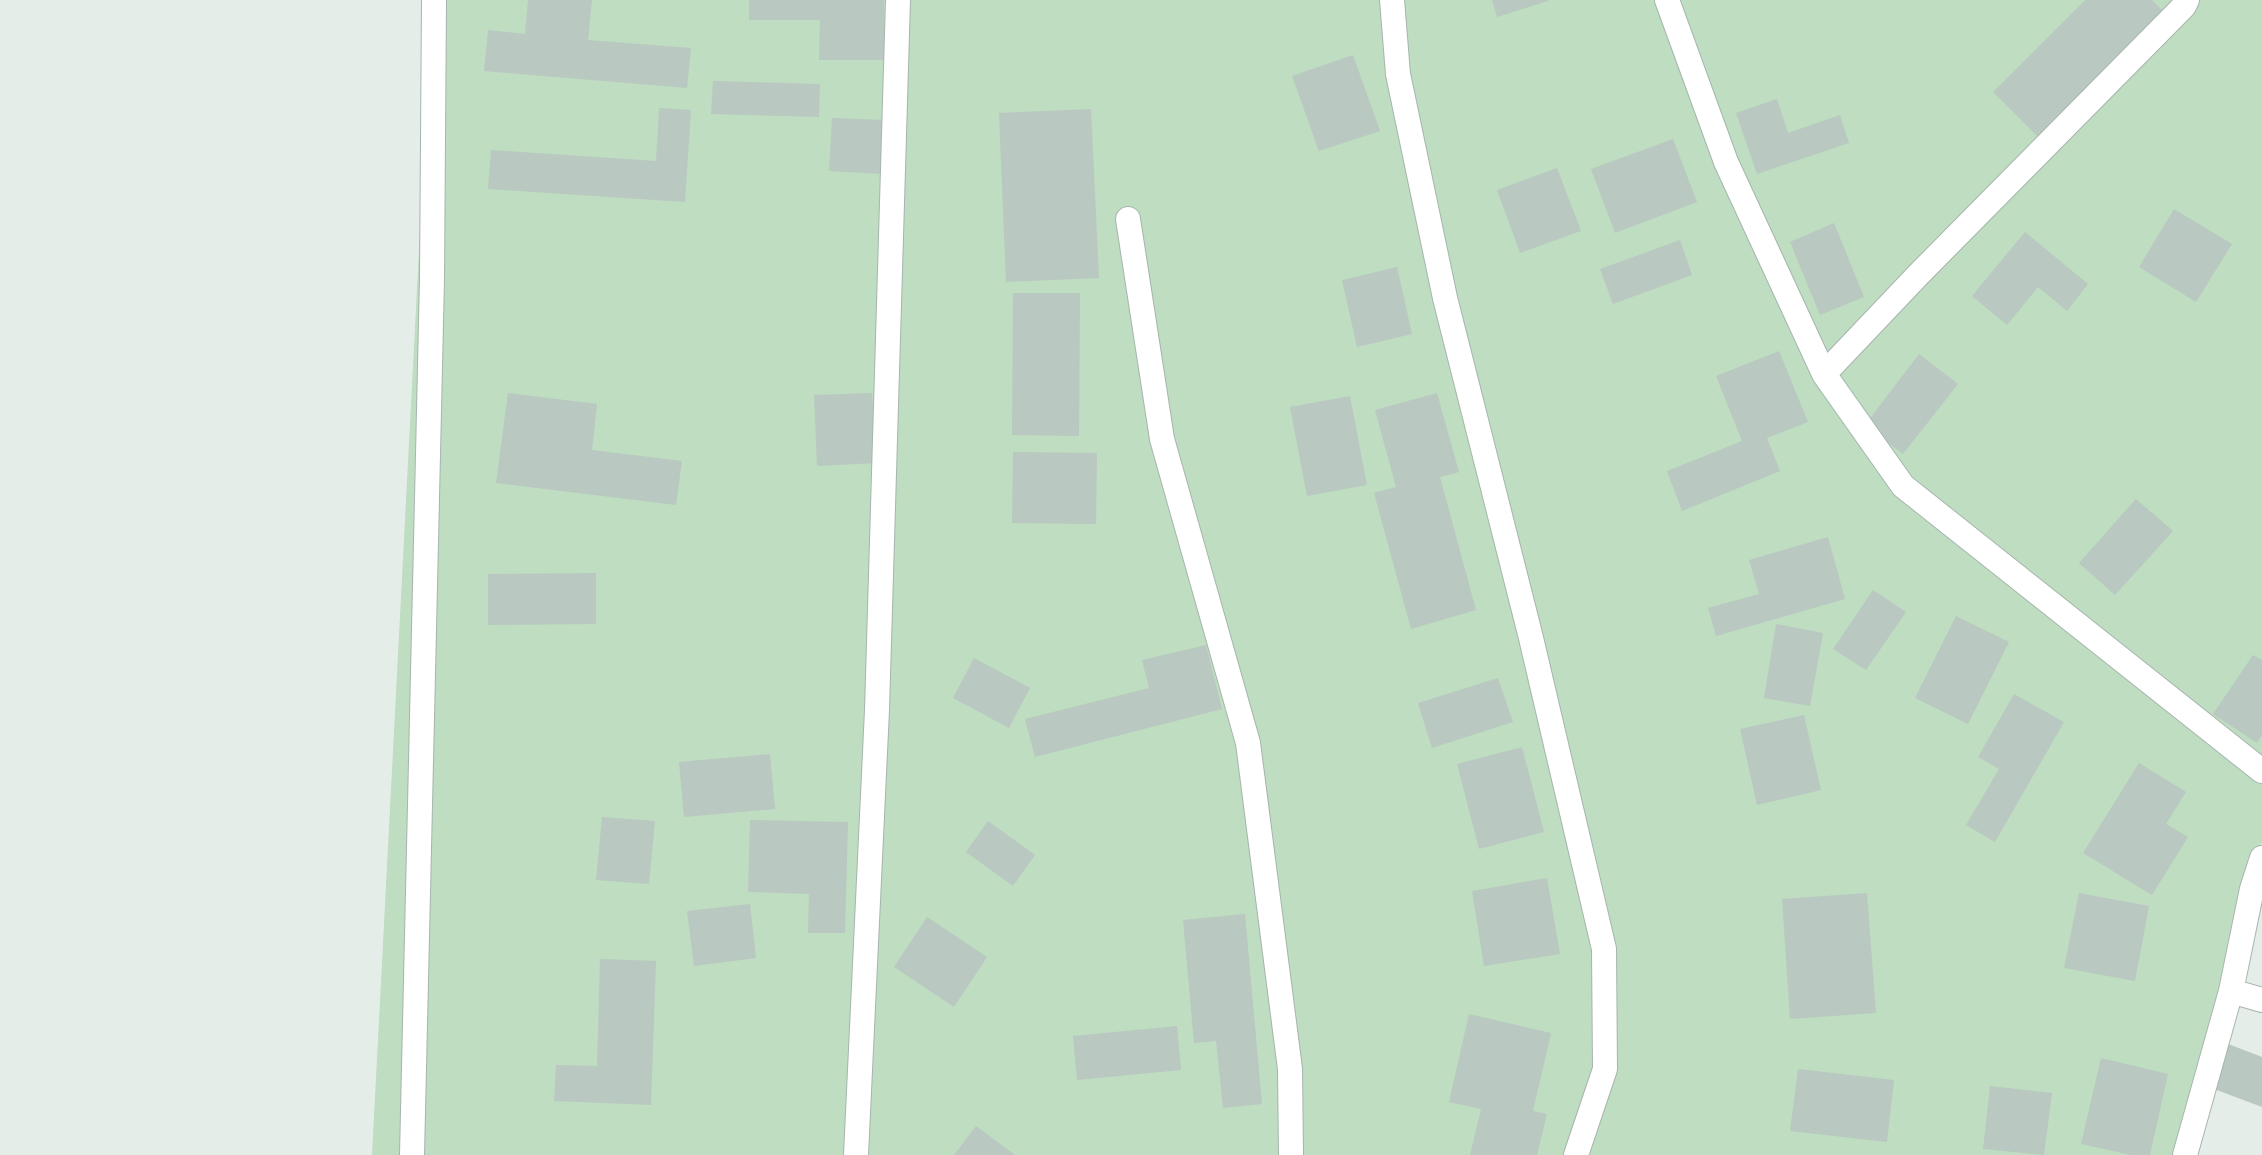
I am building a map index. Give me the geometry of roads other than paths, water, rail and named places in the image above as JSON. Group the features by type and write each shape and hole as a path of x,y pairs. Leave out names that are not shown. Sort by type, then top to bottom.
{"street":[{"path":"412,1155 431,311 434,0"},
{"path":"856,1155 877,710 898,0"},
{"path":"1392,0 1398,74 1445,298 1531,638 1604,949 1605,1069 1576,1155"},
{"path":"1667,0 1726,162 1824,374 1903,486 2262,771"},
{"path":"1824,374 2187,0"},
{"path":"1128,219 1162,439 1248,743 1290,1069 1291,1155"},
{"path":"2185,1155 2231,991 2252,889 2262,858"},
{"path":"2231,991 2262,1000"}]}
